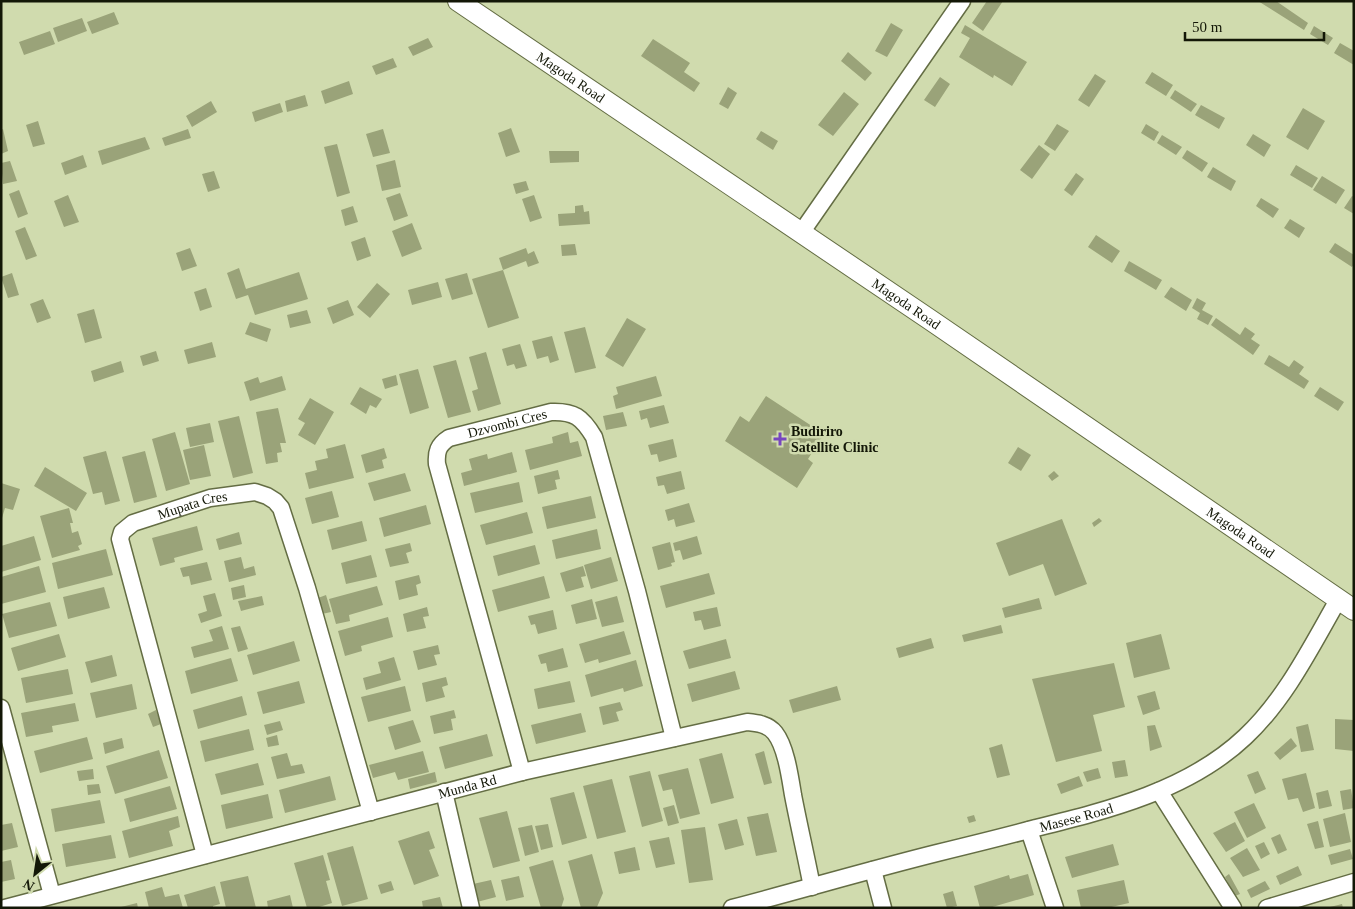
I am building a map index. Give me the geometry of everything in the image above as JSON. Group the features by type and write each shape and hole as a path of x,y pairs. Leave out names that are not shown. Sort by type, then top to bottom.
{"street":[{"name":"Magoda Road","path":"458,1 1346,605"},
{"path":"801,233 962,1"},
{"name":"Dzvombi Cres","path":"522,772 457,543 436,456 442,442 448,438 551,412 565,411 578,416 587,425 594,437 637,591 674,738"},
{"name":"Mupata Cres","path":"205,855 120,539 122,532 133,523 210,498 255,492 267,496 281,508 307,588 371,812"},
{"name":"Masese Road","path":"732,908 1079,818 1159,791 1191,776 1221,758 1246,737 1271,708 1346,605"},
{"path":"1,708 52,895"},
{"name":"Munda Rd","path":"5,908 522,772 747,722 758,723 774,731 779,739 787,764 812,886"},
{"path":"1159,791 1233,908"},
{"path":"444,792 471,908"},
{"path":"1029,830 1054,908"},
{"path":"873,870 883,908"},
{"path":"1268,908 1354,882"}],"building":[{"path":"987,1 1003,1 983,31 972,23"},
{"path":"1258,1 1276,1 1308,23 1304,30"},
{"path":"114,12 119,24 92,34 87,22"},
{"path":"82,18 87,31 58,42 53,28"},
{"path":"891,23 903,30 887,57 875,51"},
{"path":"965,25 1027,62 1012,86 994,75 993,78 959,57 970,38 961,33"},
{"path":"1314,26 1333,38 1328,45 1310,34"},
{"path":"50,31 55,44 24,55 19,42"},
{"path":"428,38 433,47 413,56 408,47"},
{"path":"653,39 690,63 684,72 700,83 694,92 641,56"},
{"path":"1340,43 1354,51 1354,65 1334,53"},
{"path":"848,52 872,73 865,81 841,61"},
{"path":"393,58 397,67 376,75 372,66"},
{"path":"1152,72 1173,85 1166,96 1145,83"},
{"path":"1095,74 1106,81 1089,107 1078,100"},
{"path":"940,77 950,84 935,107 924,100"},
{"path":"349,81 353,94 325,104 321,91"},
{"path":"728,87 737,93 728,109 719,104"},
{"path":"1175,90 1197,104 1191,112 1170,98"},
{"path":"844,92 859,104 833,136 818,125"},
{"path":"305,95 308,106 287,112 285,101"},
{"path":"211,101 217,112 192,127 186,116"},
{"path":"280,103 283,112 255,122 252,112"},
{"path":"1201,105 1225,118 1219,129 1195,115"},
{"path":"1303,108 1325,121 1308,150 1286,137"},
{"path":"38,121 45,144 33,147 26,125"},
{"path":"1057,124 1069,131 1055,151 1044,144"},
{"path":"1146,124 1159,132 1154,141 1141,133"},
{"path":"511,128 520,152 506,157 498,133"},
{"path":"3,129 8,151 1,154 1,130"},
{"path":"188,129 191,138 165,146 162,138"},
{"path":"383,129 390,153 373,157 366,134"},
{"path":"761,131 778,141 773,150 756,139"},
{"path":"1253,134 1271,145 1264,157 1246,145"},
{"path":"1162,135 1182,147 1176,155 1157,143"},
{"path":"145,137 150,149 102,165 98,151"},
{"path":"337,144 350,193 337,197 324,147"},
{"path":"1039,145 1050,154 1032,179 1020,170"},
{"path":"1187,150 1208,163 1202,172 1182,158"},
{"path":"549,151 579,151 579,162 550,163"},
{"path":"83,155 87,167 65,175 61,163"},
{"path":"395,160 401,187 382,191 376,165"},
{"path":"10,161 17,181 3,184 1,163"},
{"path":"1296,165 1318,178 1312,188 1290,175"},
{"path":"1213,167 1236,181 1231,191 1207,177"},
{"path":"214,171 220,188 208,192 202,174"},
{"path":"1076,173 1084,179 1072,196 1064,190"},
{"path":"1322,176 1345,190 1336,204 1313,190"},
{"path":"526,181 529,190 516,194 513,184"},
{"path":"19,190 28,214 18,218 9,194"},
{"path":"400,193 408,216 394,221 386,198"},
{"path":"68,195 79,222 64,227 54,201"},
{"path":"534,195 542,218 530,222 522,199"},
{"path":"1352,196 1354,197 1354,214 1344,208"},
{"path":"1261,198 1279,209 1273,218 1256,206"},
{"path":"583,205 584,212 589,211 590,224 559,226 558,214 575,213 575,206"},
{"path":"353,206 358,222 345,226 341,210"},
{"path":"1290,219 1305,228 1299,238 1284,228"},
{"path":"412,223 422,249 402,257 392,231"},
{"path":"25,227 37,256 26,260 15,231"},
{"path":"1096,235 1120,251 1112,263 1088,247"},
{"path":"365,237 371,256 357,261 351,242"},
{"path":"1335,243 1354,255 1352,267 1329,252"},
{"path":"575,244 577,255 562,256 561,245"},
{"path":"190,248 197,266 182,271 176,253"},
{"path":"526,248 528,254 534,251 539,263 528,267 526,261 503,270 499,258"},
{"path":"1129,261 1162,280 1156,290 1124,271"},
{"path":"239,268 246,289 299,272 308,299 255,315 248,295 236,299 227,273"},
{"path":"503,270 519,318 488,328 472,279"},
{"path":"12,273 19,295 8,298 1,277"},
{"path":"467,273 473,294 452,300 445,279"},
{"path":"438,282 442,297 412,305 408,290"},
{"path":"377,283 390,294 370,318 357,307"},
{"path":"1171,287 1192,300 1186,311 1164,297"},
{"path":"206,288 212,307 200,311 194,292"},
{"path":"1197,298 1206,303 1202,310 1213,316 1208,325 1197,319 1200,313 1192,308"},
{"path":"43,299 51,318 37,323 30,304"},
{"path":"348,300 354,315 333,324 327,308"},
{"path":"94,309 102,338 85,343 77,314"},
{"path":"307,310 311,323 290,328 287,315"},
{"path":"627,318 646,329 623,367 605,356"},
{"path":"1216,318 1240,335 1245,327 1255,334 1251,339 1260,345 1253,355 1211,325"},
{"path":"250,322 271,329 267,342 245,334"},
{"path":"585,327 596,368 575,373 564,332"},
{"path":"552,336 559,360 550,363 548,356 537,359 532,341"},
{"path":"212,342 216,357 188,364 184,350"},
{"path":"520,344 527,366 516,369 514,364 507,366 502,349"},
{"path":"156,351 159,361 143,366 140,356"},
{"path":"486,352 501,404 478,411 472,391 478,389 469,357"},
{"path":"1269,355 1289,367 1294,360 1304,367 1299,374 1309,381 1304,389 1264,364"},
{"path":"456,360 471,412 448,418 433,366"},
{"path":"121,361 124,372 94,382 91,371"},
{"path":"418,369 429,408 410,414 399,374"},
{"path":"396,375 398,385 385,389 382,379"},
{"path":"282,376 286,390 250,401 244,382 258,377 260,383"},
{"path":"656,376 662,396 616,409 613,396 618,394 616,387"},
{"path":"360,387 382,399 376,408 370,405 366,414 350,404"},
{"path":"1320,387 1344,402 1338,411 1314,396"},
{"path":"766,396 824,434 808,459 813,463 797,488 725,441 740,416 749,422"},
{"path":"310,398 334,412 315,445 298,435 305,423 298,419"},
{"path":"664,405 669,423 650,428 647,418 641,420 639,411"},
{"path":"278,408 286,443 280,443 282,452 277,453 278,462 266,464 256,412"},
{"path":"623,412 627,426 606,430 603,416"},
{"path":"239,416 253,473 233,478 218,421"},
{"path":"210,423 214,442 190,447 186,428"},
{"path":"175,432 190,484 166,491 152,439"},
{"path":"568,432 570,443 578,441 582,456 530,470 525,450 553,443 552,437"},
{"path":"673,439 677,457 659,462 657,454 651,455 648,445"},
{"path":"345,444 354,478 309,489 305,473 317,470 315,461 328,458 326,449"},
{"path":"204,445 211,476 190,480 183,450"},
{"path":"1018,447 1031,455 1021,471 1008,463"},
{"path":"384,448 387,458 382,460 384,468 366,473 361,455"},
{"path":"106,451 120,501 105,505 102,492 93,494 83,457"},
{"path":"145,451 157,497 134,503 122,457"},
{"path":"512,452 517,472 464,486 461,473 472,470 469,459 487,454 488,459"},
{"path":"45,467 87,493 76,511 34,486"},
{"path":"558,470 560,479 555,480 557,489 538,494 534,476"},
{"path":"681,471 685,489 667,494 664,485 658,486 656,477"},
{"path":"1054,471 1059,476 1052,481 1048,476"},
{"path":"405,473 411,491 374,501 368,483"},
{"path":"519,482 523,502 475,513 470,493"},
{"path":"1,483 20,489 13,510 5,508 2,518"},
{"path":"332,491 339,517 312,524 305,498"},
{"path":"591,496 596,518 547,529 542,507"},
{"path":"689,503 695,522 676,527 674,519 668,521 665,510"},
{"path":"426,505 431,524 384,537 379,518"},
{"path":"69,508 73,523 70,523 72,533 78,531 82,544 78,546 80,550 52,558 40,516"},
{"path":"527,512 533,533 486,545 480,525"},
{"path":"1099,518 1102,521 1094,527 1092,523"},
{"path":"1062,519 1087,584 1055,596 1043,564 1009,576 996,543"},
{"path":"362,521 367,541 332,550 327,530"},
{"path":"197,526 203,550 174,558 175,562 160,566 152,538"},
{"path":"597,529 601,549 556,559 552,540"},
{"path":"239,532 242,544 219,550 216,539"},
{"path":"34,536 41,560 1,572 1,546"},
{"path":"697,536 702,554 683,560 680,550 675,551 673,543"},
{"path":"670,542 675,562 671,563 672,566 658,570 652,547"},
{"path":"410,543 412,551 406,553 409,563 390,567 385,549"},
{"path":"535,545 540,564 498,576 493,556"},
{"path":"106,549 113,575 58,589 52,563"},
{"path":"371,555 377,577 346,584 341,563"},
{"path":"241,557 244,569 254,566 256,575 229,582 224,561"},
{"path":"611,557 618,581 591,589 584,565"},
{"path":"207,562 212,580 191,585 189,576 183,577 180,568"},
{"path":"39,566 46,592 1,604 1,577"},
{"path":"583,566 586,576 581,577 584,587 566,592 560,573"},
{"path":"709,573 715,594 666,608 660,586"},
{"path":"419,575 421,583 416,585 418,595 399,600 395,581"},
{"path":"544,576 550,598 498,612 492,590"},
{"path":"244,585 246,597 233,600 231,588"},
{"path":"377,586 383,605 349,615 350,621 336,624 329,599"},
{"path":"104,587 110,608 68,619 63,597"},
{"path":"215,593 222,616 201,623 198,614 207,611 203,596"},
{"path":"326,595 331,612 322,614 318,598"},
{"path":"262,596 264,605 241,611 238,601"},
{"path":"617,596 624,622 602,627 595,602"},
{"path":"1039,598 1042,609 1005,618 1002,608"},
{"path":"592,599 597,619 576,624 571,605"},
{"path":"50,602 57,626 9,638 2,614"},
{"path":"427,607 429,616 423,617 426,628 407,632 403,614"},
{"path":"717,607 721,626 704,630 701,620 695,621 693,612"},
{"path":"553,610 557,629 538,634 535,624 531,625 528,616"},
{"path":"388,617 393,637 361,646 362,651 345,656 338,631"},
{"path":"1001,625 1003,633 964,642 962,635"},
{"path":"222,626 229,649 194,658 191,647 213,641 209,630"},
{"path":"240,626 248,649 238,652 231,628"},
{"path":"624,631 631,654 599,663 598,659 585,663 579,644"},
{"path":"59,634 66,657 18,671 11,648"},
{"path":"1161,634 1170,669 1134,678 1126,643"},
{"path":"931,638 934,648 899,658 896,648"},
{"path":"726,639 731,658 689,669 683,651"},
{"path":"294,641 300,661 253,675 247,655"},
{"path":"438,645 440,654 434,655 437,665 418,670 413,651"},
{"path":"563,648 568,667 548,672 546,663 541,664 538,655"},
{"path":"112,655 117,676 91,683 85,662"},
{"path":"394,657 401,680 366,690 363,678 381,673 378,662"},
{"path":"231,658 238,681 191,694 185,671"},
{"path":"636,660 643,686 624,692 623,688 591,697 585,675"},
{"path":"1114,663 1125,707 1093,715 1102,751 1056,762 1032,679"},
{"path":"68,669 73,694 26,703 21,678"},
{"path":"735,671 740,689 692,702 687,684"},
{"path":"446,677 448,685 442,687 445,697 426,702 422,683"},
{"path":"299,681 305,703 263,714 257,692"},
{"path":"570,681 575,702 538,709 534,689"},
{"path":"132,684 137,709 96,718 90,693"},
{"path":"405,686 411,711 368,722 361,697"},
{"path":"837,686 841,700 793,713 789,700"},
{"path":"1155,691 1160,709 1143,715 1137,696"},
{"path":"242,696 247,715 198,729 193,710"},
{"path":"620,702 623,710 616,712 619,721 603,725 599,707"},
{"path":"75,703 79,721 52,726 53,732 26,737 21,713"},
{"path":"156,710 161,724 153,727 148,714"},
{"path":"454,710 456,718 451,719 453,730 434,734 430,716"},
{"path":"581,713 586,732 536,744 531,725"},
{"path":"1335,719 1354,720 1354,751 1335,749"},
{"path":"413,720 421,742 395,750 388,727"},
{"path":"280,721 283,730 267,735 264,725"},
{"path":"1308,724 1314,750 1301,752 1296,727"},
{"path":"1155,725 1162,747 1150,751 1147,726"},
{"path":"249,729 254,750 205,762 200,741"},
{"path":"487,734 493,756 445,769 439,747"},
{"path":"277,735 279,745 268,747 266,738"},
{"path":"87,737 93,759 40,773 34,751"},
{"path":"122,738 124,748 105,754 103,743"},
{"path":"1291,738 1297,746 1280,760 1274,753"},
{"path":"1002,744 1010,775 997,778 989,748"},
{"path":"159,750 168,778 115,794 106,766"},
{"path":"423,751 429,772 398,780 395,772 373,778 369,765"},
{"path":"764,751 772,783 764,785 755,754"},
{"path":"287,753 291,766 302,764 305,773 277,779 271,757"},
{"path":"722,753 734,798 711,804 699,759"},
{"path":"1125,760 1128,776 1115,778 1112,762"},
{"path":"258,763 264,785 221,795 215,774"},
{"path":"688,768 700,814 680,819 672,789 663,791 658,775"},
{"path":"1098,768 1101,778 1087,782 1083,772"},
{"path":"93,769 94,779 79,781 77,771"},
{"path":"650,771 663,821 642,827 629,776"},
{"path":"1258,771 1266,789 1255,794 1247,775"},
{"path":"435,772 437,782 410,789 408,779"},
{"path":"1306,773 1315,808 1303,812 1298,798 1288,800 1282,779"},
{"path":"330,776 336,800 285,813 279,790"},
{"path":"1079,776 1083,786 1061,794 1057,784"},
{"path":"612,779 626,832 597,839 583,786"},
{"path":"99,784 101,793 88,795 87,785"},
{"path":"170,786 177,809 130,822 124,799"},
{"path":"1351,789 1354,808 1343,810 1340,791"},
{"path":"1328,790 1332,806 1319,809 1316,793"},
{"path":"574,792 587,838 562,845 550,798"},
{"path":"268,794 273,818 226,829 221,805"},
{"path":"100,800 105,823 55,832 51,809"},
{"path":"1254,803 1266,828 1247,838 1234,812"},
{"path":"674,805 679,823 668,826 663,808"},
{"path":"507,811 520,861 493,868 479,818"},
{"path":"768,813 777,852 756,856 747,817"},
{"path":"1345,813 1351,842 1330,847 1323,819"},
{"path":"974,815 976,821 969,823 967,817"},
{"path":"178,816 180,827 169,831 173,846 129,858 122,831"},
{"path":"737,819 744,845 725,850 718,824"},
{"path":"1318,821 1324,847 1315,849 1307,824"},
{"path":"1235,822 1245,841 1226,852 1213,833"},
{"path":"12,823 18,847 1,851 1,825"},
{"path":"548,824 553,847 541,850 535,826"},
{"path":"532,825 539,852 525,856 518,828"},
{"path":"705,827 713,880 689,883 681,830"},
{"path":"429,831 435,848 429,850 439,876 414,885 398,841"},
{"path":"1280,834 1287,850 1278,854 1271,838"},
{"path":"111,835 116,858 66,867 62,844"},
{"path":"669,837 675,864 656,868 649,841"},
{"path":"1264,842 1270,854 1261,859 1255,846"},
{"path":"1113,844 1119,865 1072,878 1065,857"},
{"path":"353,846 368,899 342,906 327,853"},
{"path":"635,847 640,870 619,874 614,852"},
{"path":"1247,848 1260,870 1243,877 1230,858"},
{"path":"1350,849 1353,859 1331,865 1328,855"},
{"path":"592,854 603,893 597,907 581,908 568,861"},
{"path":"323,855 330,880 326,881 332,903 316,908 307,908 294,863"},
{"path":"11,860 15,879 1,882 1,862"},
{"path":"553,860 564,899 561,908 541,908 529,867"},
{"path":"1298,866 1302,875 1280,885 1276,876"},
{"path":"1028,874 1034,895 989,908 980,908 974,886 1009,875 1010,879"},
{"path":"1229,874 1240,894 1235,896 1225,877"},
{"path":"248,876 256,908 226,908 220,882"},
{"path":"519,876 524,897 506,901 501,880"},
{"path":"491,880 496,897 477,902 473,884"},
{"path":"1124,880 1129,903 1107,908 1081,908 1077,890"},
{"path":"391,881 394,890 381,894 378,885"},
{"path":"1265,881 1270,889 1251,898 1247,890"},
{"path":"215,886 220,904 213,906 213,908 188,908 184,895"},
{"path":"162,887 165,897 179,894 183,908 149,908 145,892"},
{"path":"953,891 957,906 947,908 943,894"},
{"path":"290,895 293,908 268,908 267,901"},
{"path":"440,897 443,908 423,908 422,901"},
{"path":"137,903 138,908 121,908 121,907"},
{"path":"1342,904 1343,908 1330,908 1330,907"}],"place":[{"name":"Budiriro Satellite Clinic","path":"780,439"}]}
